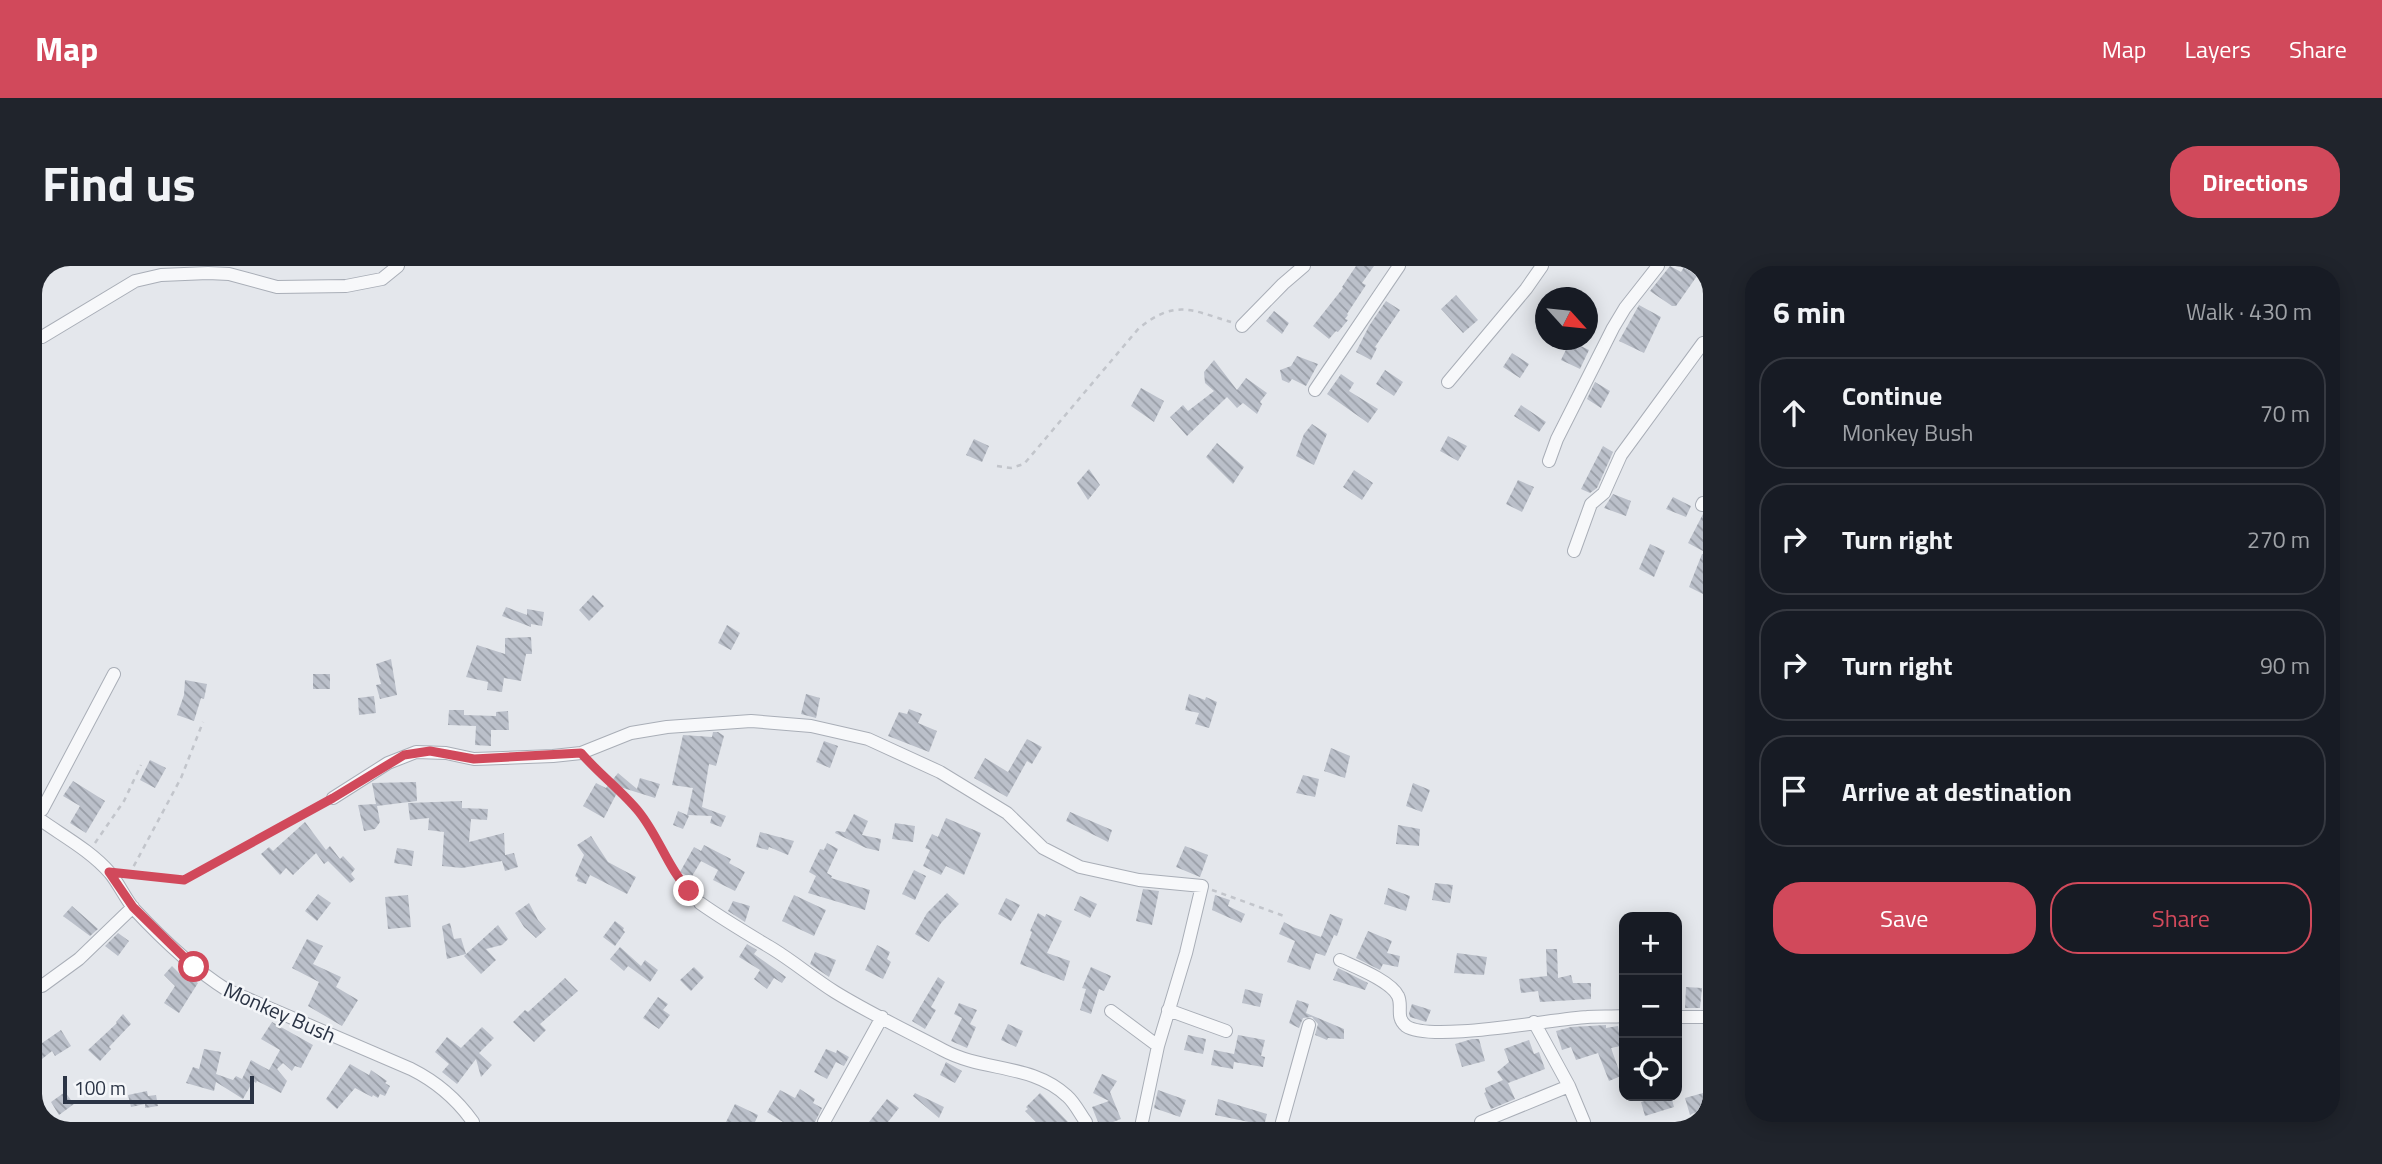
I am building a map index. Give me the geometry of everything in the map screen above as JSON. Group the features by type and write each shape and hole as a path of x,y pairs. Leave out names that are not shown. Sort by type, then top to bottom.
{"street":[{"path":"42,337 135,281 162,275 229,274 277,287 346,286 382,279 398,266"},
{"path":"1242,326 1304,266"},
{"path":"1315,390 1399,266"},
{"path":"1448,382 1542,266"},
{"path":"1549,461 1557,439 1613,328 1658,266"},
{"path":"1574,551 1591,504 1604,493 1621,455 1703,343"},
{"path":"42,810 114,674"},
{"path":"333,798 388,763 416,752 446,753 474,759 581,753 631,733 667,727 751,721 811,726 867,739 940,772 1007,813 1043,848 1080,867 1139,880 1202,886 1186,953 1158,1046 1142,1122"},
{"name":"Monkey Bush","path":"42,821 88,853 109,872 133,907 180,955 208,978 227,990 435,1081 452,1096 473,1122"},
{"path":"700,903 827,987 946,1052 965,1060 1028,1073 1049,1082 1069,1097 1086,1122"},
{"path":"42,986 79,959 133,907"},
{"path":"1340,960 1394,990 1400,998 1400,1018 1406,1026 1417,1030 1449,1032 1619,1016"},
{"path":"1111,1010 1158,1046"},
{"path":"1168,1010 1226,1031"},
{"path":"824,1122 882,1017"},
{"path":"1682,1017 1703,1017"},
{"path":"1534,1022 1569,1086 1584,1122"},
{"path":"1282,1122 1310,1025"},
{"path":"1482,1122 1569,1086"}],"path":[{"path":"998,466 1011,468 1024,464 1139,328 1154,316 1184,308 1242,326"},
{"path":"129,875 181,778 204,722"},
{"path":"581,753 639,812 661,845 678,879 700,903"},
{"path":"88,853 124,801 141,765"},
{"path":"109,872 184,880 333,798"},
{"path":"1202,886 1284,916"}],"building":[{"path":"1356,266 1374,266 1362,283 1366,285 1347,314 1345,319 1348,320 1329,339 1313,326 1343,288"},
{"path":"1670,266 1681,272 1684,267 1697,276 1676,306 1650,291"},
{"path":"1456,295 1478,320 1463,333 1441,309"},
{"path":"1386,301 1400,310 1375,347 1377,348 1371,360 1356,352"},
{"path":"1639,305 1661,317 1644,353 1619,341"},
{"path":"1274,311 1289,323 1282,334 1266,321"},
{"path":"1566,350 1589,350 1580,369 1561,360"},
{"path":"1512,353 1529,364 1520,378 1503,367"},
{"path":"1297,356 1318,364 1306,386 1292,379 1289,383 1282,380 1280,370 1291,366"},
{"path":"1214,360 1237,390 1246,378 1267,393 1260,402 1262,404 1257,414 1243,403 1237,408 1227,397 1187,436 1170,417 1183,405 1188,411 1214,391 1205,383 1204,372"},
{"path":"1385,370 1403,382 1394,396 1376,384"},
{"path":"1341,374 1354,383 1349,391 1378,409 1368,423 1327,394"},
{"path":"1595,382 1610,391 1601,408 1587,399"},
{"path":"1141,388 1164,401 1154,422 1131,406"},
{"path":"1521,405 1546,422 1539,432 1514,416"},
{"path":"1312,424 1327,434 1314,465 1296,456 1304,434"},
{"path":"1448,436 1467,446 1458,461 1440,451"},
{"path":"974,439 989,446 982,462 966,455"},
{"path":"1217,443 1244,467 1233,484 1206,457"},
{"path":"1603,446 1613,452 1597,488 1590,493 1581,489"},
{"path":"1089,469 1100,485 1088,500 1077,483"},
{"path":"1354,470 1373,483 1362,500 1343,487"},
{"path":"1518,480 1534,487 1522,512 1506,504"},
{"path":"1613,494 1631,501 1626,516 1604,508"},
{"path":"1673,497 1691,506 1686,517 1666,509"},
{"path":"1703,514 1703,551 1688,543"},
{"path":"1650,544 1665,551 1654,577 1639,569"},
{"path":"1703,554 1703,594 1689,587"},
{"path":"593,595 604,606 589,621 579,610"},
{"path":"506,607 527,615 527,609 544,612 542,626 531,624 531,627 502,616"},
{"path":"727,625 740,633 731,650 718,643"},
{"path":"531,637 532,654 526,654 521,681 504,678 502,692 487,690 488,682 466,677 477,645 505,654 505,638"},
{"path":"391,659 397,695 380,699 376,685 381,684 376,664"},
{"path":"313,674 330,674 330,689 313,689"},
{"path":"185,680 207,684 204,699 201,698 194,721 177,715 184,695"},
{"path":"806,694 820,698 816,718 801,714"},
{"path":"1189,694 1217,702 1209,728 1195,724 1199,713 1185,710"},
{"path":"374,696 376,713 359,715 358,698"},
{"path":"909,709 922,714 918,723 937,731 929,752 888,736 899,712 907,714"},
{"path":"449,710 464,710 464,715 496,716 496,712 508,711 509,730 491,730 491,746 475,745 476,726 448,725"},
{"path":"713,732 724,736 716,766 709,764 702,807 726,816 721,827 710,823 712,816 688,815 683,829 673,825 678,811 687,815 693,788 672,785 683,735 712,737"},
{"path":"1027,739 1042,747 1032,764 1027,761 1007,797 974,778 985,758 1008,772"},
{"path":"824,741 838,746 830,768 816,762"},
{"path":"1331,748 1350,756 1345,778 1324,771"},
{"path":"150,760 166,768 155,788 140,780"},
{"path":"618,773 637,789 640,778 660,784 655,798 620,787 604,818 583,806 596,783 606,788"},
{"path":"1303,775 1319,779 1315,797 1296,793"},
{"path":"73,781 105,801 86,833 70,823 80,806 63,796"},
{"path":"416,782 417,801 377,806 380,822 375,829 364,831 358,805 376,804 372,783"},
{"path":"1413,783 1430,790 1422,812 1406,806"},
{"path":"462,801 462,808 488,809 487,820 471,819 469,842 504,833 505,855 514,853 518,867 505,871 502,861 462,868 442,866 444,832 428,830 429,818 410,820 408,803"},
{"path":"1070,812 1112,830 1108,842 1066,821"},
{"path":"854,814 868,821 862,835 881,839 879,851 866,848 835,833 845,832"},
{"path":"946,818 981,833 964,875 946,866 941,875 923,866 930,850 925,848 932,834 938,837"},
{"path":"305,822 326,850 330,846 340,859 343,856 355,869 351,874 355,879 350,883 328,861 324,864 316,853 293,875 286,868 280,875 261,854 269,847 273,851"},
{"path":"895,823 915,826 913,842 892,839"},
{"path":"1398,825 1420,829 1419,846 1396,844"},
{"path":"760,832 794,841 788,855 769,847 768,850 756,847"},
{"path":"591,836 608,862 636,877 627,894 590,875 586,884 577,881 575,876 584,855 577,845"},
{"path":"827,843 838,849 827,873 831,878 870,890 865,910 808,893 816,876 809,872 820,849 824,850"},
{"path":"704,845 731,859 729,863 745,872 735,891 713,880 718,870 701,861 691,878 680,872 694,847 701,851"},
{"path":"1185,846 1208,855 1200,877 1176,867"},
{"path":"397,848 414,851 412,866 394,863"},
{"path":"914,870 926,876 915,900 902,894"},
{"path":"1435,883 1453,885 1450,903 1432,900"},
{"path":"1388,888 1410,896 1406,911 1384,904"},
{"path":"1143,889 1159,891 1152,925 1136,921"},
{"path":"947,893 959,904 941,923 929,942 915,934 927,913"},
{"path":"318,894 331,903 317,921 305,911"},
{"path":"408,895 411,927 388,929 385,897"},
{"path":"794,895 826,910 814,936 782,921"},
{"path":"1215,895 1230,900 1228,906 1245,914 1241,923 1212,910"},
{"path":"1080,896 1097,904 1090,918 1074,910"},
{"path":"1006,898 1020,905 1011,921 998,914"},
{"path":"733,901 750,906 745,922 728,911"},
{"path":"529,903 546,929 536,938 524,927 515,913"},
{"path":"72,906 98,929 90,936 63,916"},
{"path":"1038,913 1062,921 1047,953 1070,961 1064,981 1020,964"},
{"path":"1330,914 1343,919 1325,956 1316,953 1310,970 1287,962 1295,941 1279,934 1284,922 1321,937"},
{"path":"615,921 625,932 615,946 603,937"},
{"path":"450,923 454,939 461,938 466,954 447,959 442,926"},
{"path":"498,925 508,939 502,945 486,949 496,960 481,974 464,956"},
{"path":"1368,931 1392,941 1387,953 1400,956 1398,967 1383,964 1380,970 1356,958"},
{"path":"118,933 129,941 118,956 105,946"},
{"path":"307,939 323,946 313,964 341,977 336,987 358,1000 342,1026 308,1006 319,982 292,968"},
{"path":"747,944 757,950 754,954 786,977 782,983 774,978 767,989 754,979 760,970 739,957"},
{"path":"877,945 890,952 887,959 891,962 883,979 865,970"},
{"path":"620,947 641,966 645,960 658,970 650,982 628,966 624,971 610,959"},
{"path":"1546,949 1557,949 1558,978 1571,975 1573,983 1591,983 1591,999 1540,1002 1538,991 1521,993 1519,979 1547,976"},
{"path":"815,952 836,960 829,977 810,964"},
{"path":"1457,953 1487,957 1484,975 1454,973"},
{"path":"172,966 182,976 184,973 198,983 179,1013 164,1003 175,986 164,975"},
{"path":"694,967 704,977 691,991 680,980"},
{"path":"1091,967 1111,976 1104,991 1099,989 1091,1014 1080,1010 1086,989 1082,988"},
{"path":"1338,968 1368,983 1365,990 1333,980"},
{"path":"938,977 945,982 931,1007 936,1010 925,1029 912,1021"},
{"path":"565,978 578,991 540,1024 546,1030 534,1042 513,1022"},
{"path":"1686,987 1702,988 1700,1008 1685,1008"},
{"path":"1245,989 1263,994 1260,1007 1242,1003"},
{"path":"658,997 668,1004 663,1010 670,1015 659,1029 643,1018"},
{"path":"1297,1000 1309,1004 1306,1013 1344,1029 1344,1039 1327,1040 1315,1035 1318,1024 1312,1017 1303,1018 1299,1028 1289,1023"},
{"path":"959,1003 977,1010 970,1024 976,1027 967,1048 951,1041 962,1018 954,1014"},
{"path":"1412,1004 1431,1010 1426,1022 1410,1017"},
{"path":"123,1014 131,1024 100,1061 88,1050"},
{"path":"272,1022 313,1045 301,1068 295,1066 292,1071 283,1063 277,1069 287,1081 281,1093 253,1081 243,1099 216,1082 214,1091 186,1083 193,1067 199,1069 204,1049 221,1052 216,1074 233,1080 236,1076 242,1079 251,1060 269,1070 280,1050 261,1039"},
{"path":"1008,1024 1023,1031 1016,1047 1001,1040"},
{"path":"1618,1026 1619,1046 1611,1048 1619,1077 1609,1081 1598,1053 1576,1060 1571,1047 1562,1050 1556,1031 1571,1027"},
{"path":"482,1027 494,1038 479,1053 492,1065 481,1077 476,1059 457,1084 442,1072 449,1064 435,1052 447,1037 461,1048"},
{"path":"61,1030 71,1046 55,1056 52,1051 42,1059 42,1043"},
{"path":"1188,1035 1206,1039 1203,1054 1184,1050"},
{"path":"1238,1035 1265,1040 1261,1056 1265,1057 1263,1067 1234,1062 1233,1069 1211,1065 1214,1050 1234,1054"},
{"path":"1479,1039 1485,1061 1462,1067 1455,1044"},
{"path":"1529,1040 1534,1054 1539,1052 1545,1069 1508,1083 1515,1099 1491,1109 1484,1093 1485,1088 1503,1080 1497,1072 1509,1062 1504,1049"},
{"path":"826,1049 836,1053 837,1050 849,1057 844,1066 836,1062 827,1079 814,1072"},
{"path":"946,1062 962,1071 955,1083 940,1075"},
{"path":"350,1064 369,1075 371,1070 387,1081 385,1083 390,1086 385,1096 380,1094 378,1098 373,1095 372,1097 355,1088 337,1109 326,1099"},
{"path":"1102,1074 1117,1081 1110,1092 1121,1119 1113,1122 1098,1122 1092,1107 1109,1101 1093,1093"},
{"path":"800,1089 815,1099 813,1103 822,1108 815,1122 783,1122 767,1112 780,1090 795,1098"},
{"path":"1158,1090 1186,1100 1180,1117 1154,1108"},
{"path":"147,1091 148,1096 156,1095 158,1106 145,1108 145,1104 131,1107 128,1095"},
{"path":"65,1092 74,1104 59,1115 51,1102"},
{"path":"915,1093 944,1107 939,1118 913,1096"},
{"path":"1040,1093 1068,1122 1036,1122 1025,1111"},
{"path":"1703,1093 1703,1122 1697,1122 1694,1113 1690,1115 1685,1098"},
{"path":"887,1099 899,1108 888,1122 869,1122"},
{"path":"1218,1099 1267,1114 1265,1122 1249,1122 1215,1115"},
{"path":"1672,1101 1674,1107 1645,1116 1641,1102"},
{"path":"735,1104 758,1115 755,1122 726,1122"}],"route":[{"path":"194,967 133,907 109,872 184,880 333,798 388,763 416,752 430,751 474,759 581,753 639,812 661,845 678,879 689,891"}]}
